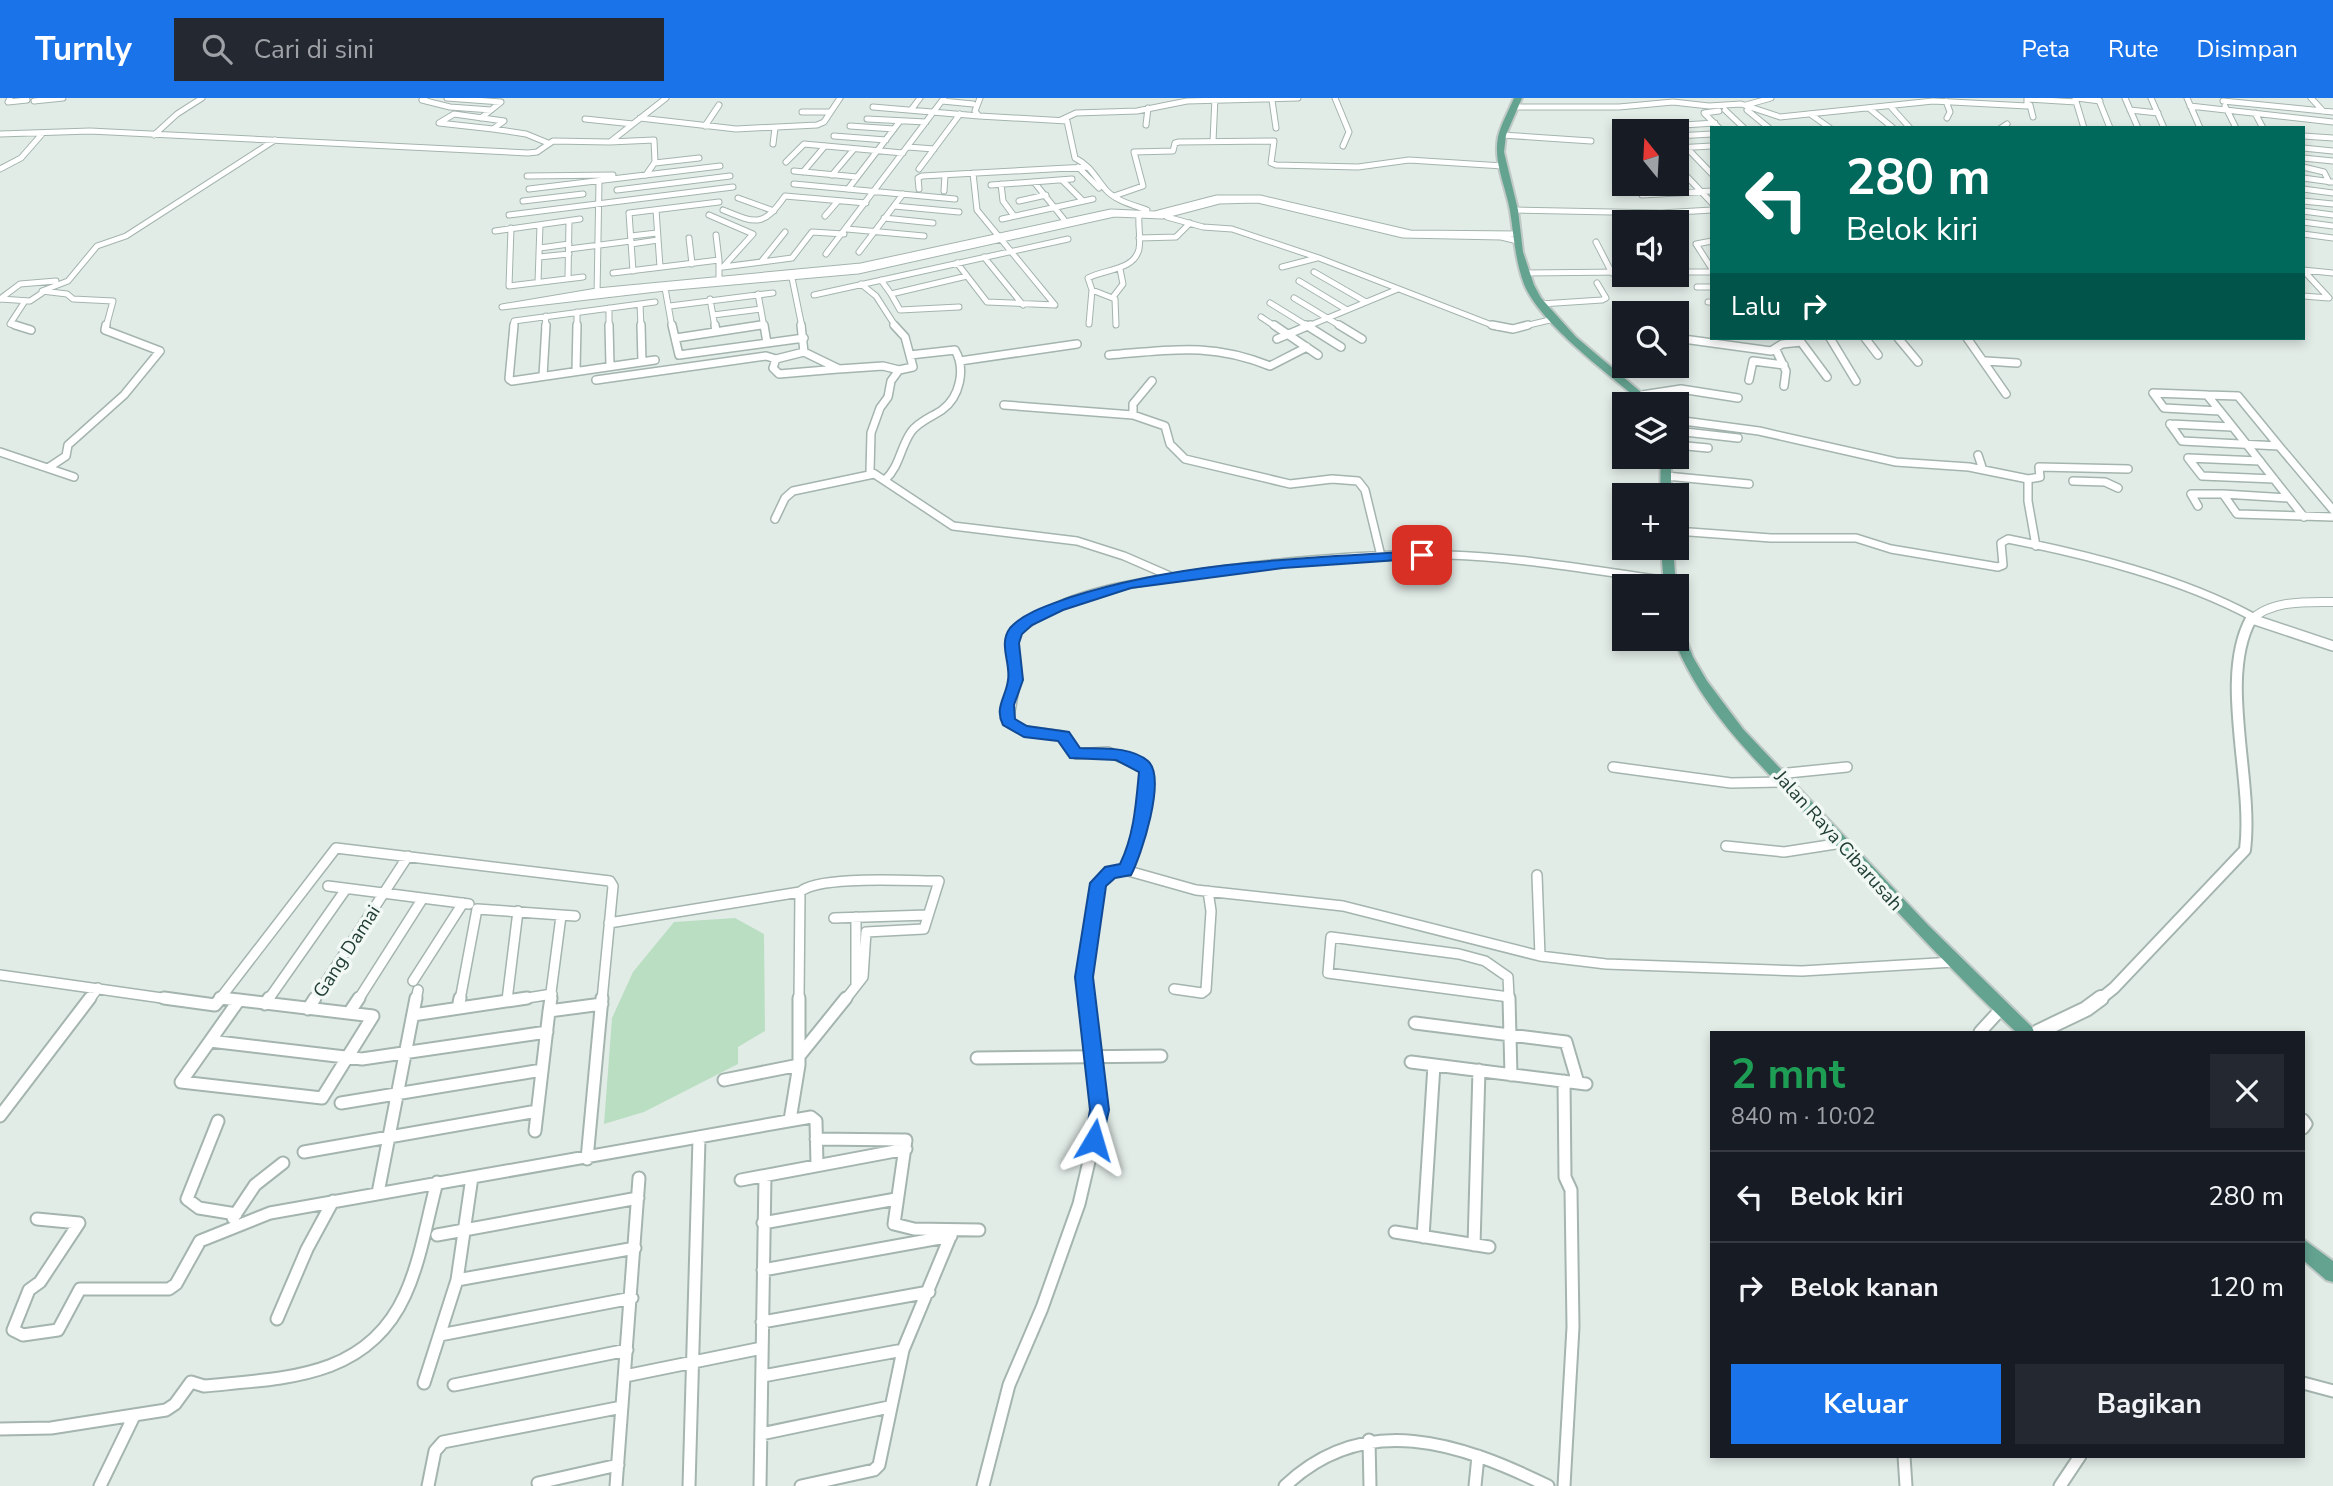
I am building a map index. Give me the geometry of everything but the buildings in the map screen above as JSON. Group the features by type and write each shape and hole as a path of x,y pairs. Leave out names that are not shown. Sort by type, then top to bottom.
{"main road":[{"path":"1517,103 1502,135 1500,152 1525,273 1541,304 1554,319 1583,348 1638,392"},
{"path":"1666,469 1666,483"},
{"name":"Jalan Raya Cibarusah","path":"1685,651 1716,701 1895,903 2006,1012 2029,1031"},
{"path":"2305,1250 2333,1273"}],"street":[{"path":"10,98 8,102 27,100"},
{"path":"34,101 63,98"},
{"path":"154,135 177,114 202,98"},
{"path":"425,98 422,100 450,107 491,110"},
{"path":"447,98 492,99 501,102 481,118"},
{"path":"610,142 666,98"},
{"path":"640,118 705,126 775,128 821,124 840,98"},
{"path":"906,98 919,99"},
{"path":"979,116 975,111 980,98"},
{"path":"1061,120 1082,112 1148,108 1170,101 1298,98"},
{"path":"1335,98 1349,132 1343,146"},
{"path":"1640,98 1646,104"},
{"path":"1517,103 1744,105 1771,98"},
{"path":"2125,98 2137,126"},
{"path":"2151,98 2163,126"},
{"path":"2187,98 2199,126"},
{"path":"2259,98 2265,105"},
{"path":"2283,98 2291,108"},
{"path":"2311,98 2323,111"},
{"path":"911,110 919,99"},
{"path":"2033,117 2028,99 2099,99 2109,126"},
{"path":"2076,99 2083,126"},
{"path":"827,254 943,100 974,104"},
{"path":"1213,141 1215,100"},
{"path":"1272,100 1275,135 1271,163 1276,165 1358,167 1409,160 1503,166"},
{"path":"2222,100 2333,112"},
{"path":"2222,100 2235,126"},
{"path":"1744,105 1778,117 1946,102 2030,106"},
{"path":"1946,102 1950,112 1947,118"},
{"path":"705,126 719,105"},
{"path":"2190,106 2333,122"},
{"path":"873,107 1061,120 1068,123 1075,158 1090,167 1114,196 1159,215 1193,227 1232,229 1319,258 1502,328 1554,319"},
{"path":"1891,107 1908,126"},
{"path":"1146,125 1148,108"},
{"path":"1870,109 1891,126"},
{"path":"1726,110 1742,126"},
{"path":"1717,125 1704,112 1748,110 1767,126"},
{"path":"2130,110 2158,113"},
{"path":"802,112 830,112"},
{"path":"491,130 504,121 454,114 439,123 491,130 536,136 548,143 627,144 652,140 655,163"},
{"path":"919,189 918,173 960,114"},
{"path":"1810,114 1827,126"},
{"path":"2255,114 2262,126"},
{"path":"1685,117 1693,124"},
{"path":"2282,117 2288,126"},
{"path":"584,119 633,124"},
{"path":"867,119 926,122"},
{"path":"2312,120 2322,137"},
{"path":"848,189 900,121"},
{"path":"1689,124 1717,125"},
{"path":"850,126 894,129"},
{"path":"773,144 775,128"},
{"path":"0,134 79,131 528,153 537,152 548,143"},
{"path":"0,169 21,158 42,134"},
{"path":"1689,135 1710,134"},
{"path":"1114,196 1143,187 1134,152 1173,151 1176,142 1275,135"},
{"path":"1502,135 1591,141"},
{"path":"834,136 886,140"},
{"path":"2305,136 2333,138"},
{"path":"0,299 35,299 49,286 68,281 97,246 126,236 275,140"},
{"path":"786,162 802,144 903,153"},
{"path":"803,172 825,146"},
{"path":"1689,147 1710,146"},
{"path":"908,147 934,149"},
{"path":"2305,148 2333,150"},
{"path":"2312,148 2318,160"},
{"path":"832,175 854,149"},
{"path":"1689,150 1710,172"},
{"path":"645,175 655,163 699,158"},
{"path":"2305,158 2333,161"},
{"path":"529,189 720,166"},
{"path":"1078,167 1120,211"},
{"path":"918,173 945,175 1090,167"},
{"path":"2305,167 2324,172 2331,182"},
{"path":"793,171 857,177"},
{"path":"957,263 987,302 1055,305 975,206 973,173"},
{"path":"570,175 570,195"},
{"path":"527,176 645,175"},
{"path":"944,191 945,175"},
{"path":"617,190 730,176"},
{"path":"627,177 628,189"},
{"path":"1689,178 1710,203"},
{"path":"2305,178 2331,182"},
{"path":"1062,180 1083,201"},
{"path":"991,185 1072,180"},
{"path":"599,181 600,245 597,294 605,308 610,366"},
{"path":"1031,182 1046,195 1066,222"},
{"path":"1030,199 1031,182"},
{"path":"794,184 955,199"},
{"path":"1001,184 1003,201 1014,216"},
{"path":"509,215 733,187"},
{"path":"2305,189 2333,193"},
{"path":"1689,192 1710,191"},
{"path":"523,201 583,194"},
{"path":"859,252 902,194"},
{"path":"1019,201 1046,195"},
{"path":"723,210 756,222 767,219 785,196 866,203"},
{"path":"738,198 774,211"},
{"path":"804,209 813,199"},
{"path":"1002,219 1093,199"},
{"path":"1000,238 1114,214 1159,215 1211,202 1250,199 1408,236 1485,235 1518,238"},
{"path":"825,216 838,201"},
{"path":"2305,201 2333,204"},
{"path":"634,271 629,213 719,202"},
{"path":"894,206 960,212"},
{"path":"1514,210 1651,211 1710,206"},
{"path":"656,210 660,267"},
{"path":"791,274 597,294 502,307 597,294 719,279 791,274 867,270 1120,211 1159,215"},
{"path":"2305,211 2333,215"},
{"path":"709,215 752,234 722,264"},
{"path":"1089,324 1093,290 1090,275 1120,269 1139,252 1139,215"},
{"path":"884,218 933,223"},
{"path":"495,231 580,219"},
{"path":"568,278 569,221"},
{"path":"2305,222 2333,226"},
{"path":"538,282 540,225"},
{"path":"1139,238 1177,237 1193,227"},
{"path":"511,228 507,285 583,276"},
{"path":"761,262 785,232"},
{"path":"613,273 795,257 812,232 875,232 924,236"},
{"path":"539,257 657,233"},
{"path":"2305,234 2333,237"},
{"path":"716,235 722,264 719,279"},
{"path":"689,238 692,264"},
{"path":"814,295 1068,239"},
{"path":"631,240 658,240"},
{"path":"1525,273 1612,273 1596,242"},
{"path":"1708,253 1697,243 1710,242"},
{"path":"540,248 569,249"},
{"path":"984,257 1023,305"},
{"path":"1282,267 1319,258"},
{"path":"1116,325 1113,297 1123,284 1120,269"},
{"path":"1689,271 1710,270"},
{"path":"2305,270 2333,273"},
{"path":"1314,272 1366,302"},
{"path":"2305,272 2331,298"},
{"path":"791,274 804,338 804,352"},
{"path":"891,294 967,276"},
{"path":"881,280 900,310 959,307"},
{"path":"0,299 20,284 68,281"},
{"path":"730,298 731,281"},
{"path":"1299,281 1347,310"},
{"path":"1541,304 1602,300 1606,298 1597,283"},
{"path":"776,359 773,368 779,374 883,366 899,370 913,367 905,337 890,321 887,311 876,296 861,284"},
{"path":"1697,287 1710,287"},
{"path":"665,288 664,298 670,306 678,354 682,356 804,338"},
{"path":"1277,339 1398,289"},
{"path":"1093,290 1113,297"},
{"path":"42,293 67,294 73,299 111,300 113,303 105,330 160,351 124,395 68,445 66,456 48,468"},
{"path":"670,306 773,293"},
{"path":"758,294 767,343"},
{"path":"2305,296 2331,298"},
{"path":"710,299 716,332"},
{"path":"1294,299 1362,339"},
{"path":"25,301 10,324 31,330"},
{"path":"655,302 514,321 509,379 512,382 655,360"},
{"path":"1270,303 1341,347"},
{"path":"640,304 642,362"},
{"path":"713,316 761,309"},
{"path":"576,371 577,312"},
{"path":"543,376 546,316"},
{"path":"1261,317 1318,355"},
{"path":"676,338 764,325"},
{"path":"1689,340 1776,350"},
{"path":"1776,350 1778,345 1800,340 1827,377"},
{"path":"1831,340 1856,380"},
{"path":"1867,340 1878,355"},
{"path":"1900,340 1918,362"},
{"path":"1969,340 1986,361 2006,394"},
{"path":"960,362 1077,344"},
{"path":"1109,355 1203,348 1240,355 1270,366 1307,347"},
{"path":"885,481 901,464 911,432 951,402 961,376 960,362 955,350 910,355"},
{"path":"1776,350 1787,374 1784,386"},
{"path":"596,380 766,356 776,359 804,352 839,369"},
{"path":"1749,380 1754,361 1784,365"},
{"path":"1986,361 2017,363"},
{"path":"899,370 871,433 867,463 874,474 953,526 1077,541 1124,556 1170,576"},
{"path":"1133,415 1131,407 1152,381"},
{"path":"1662,392 1681,389 1738,398"},
{"path":"2220,411 2164,408 2153,393 2238,396 2332,517"},
{"path":"2207,395 2304,517"},
{"path":"1004,405 1133,415 1165,426 1170,444 1185,459 1281,483 1343,479 1358,481 1365,490 1381,556"},
{"path":"1689,422 1759,432 1896,462 1983,470 2028,479 2040,477 2039,467 2129,469"},
{"path":"2232,427 2170,424 2182,441 2279,446"},
{"path":"1689,432 1738,438"},
{"path":"1689,446 1708,448"},
{"path":"0,452 75,477"},
{"path":"1978,455 1983,470"},
{"path":"2260,461 2188,458 2202,476 2274,479"},
{"path":"2065,468 2075,485 2105,482 2118,488"},
{"path":"775,519 785,498 793,491 874,474"},
{"path":"1666,476 1749,484"},
{"path":"2028,479 2028,501 2036,546"},
{"path":"2198,506 2191,494 2290,498"},
{"path":"2223,494 2243,522"},
{"path":"2237,514 2332,517"},
{"path":"1689,532 1771,538 1856,538 1891,549 1997,568 2003,565 2003,540 2087,555 2229,604 2250,616 2333,646"},
{"path":"1125,870 1142,824 1146,798 1146,768 1108,752 1076,754 1063,736 1014,727 1008,722 1006,705 1016,680 1012,643 1015,632 1027,622 1058,606 1129,583 1170,576 1381,556 1451,555 1612,574"},
{"path":"2029,1031 2086,1009 2114,988 2245,850 2249,826 2238,670 2240,639 2250,616 2277,607 2333,602"},
{"path":"1612,767 1731,783 1847,767"},
{"path":"1726,846 1784,852 1842,843"},
{"path":"0,975 215,1005 335,848 610,881 613,886 587,1159"},
{"name":"Gang Damai","path":"308,1009 408,856"},
{"path":"984,1486 1009,1385 1042,1308 1079,1204 1099,1110 1084,977 1095,891 1106,874 1125,870 1208,891 1355,909 1540,956 1606,964 1802,971 1954,962"},
{"path":"1537,875 1540,956"},
{"path":"609,923 800,892 806,886 825,883 937,880 941,885 925,928 920,931 867,931 863,977 818,1030 799,1060 724,1080"},
{"path":"328,886 466,903 416,985 413,1015 377,1193"},
{"path":"265,1003 346,888"},
{"path":"1174,989 1202,993 1206,990 1211,932 1208,891"},
{"path":"790,1120 799,1060 800,892"},
{"path":"349,1013 423,898"},
{"path":"458,1008 475,911 482,906 518,912 575,916"},
{"path":"507,1000 518,912"},
{"path":"834,918 929,915"},
{"path":"535,1131 561,916"},
{"path":"856,917 856,986"},
{"path":"1509,997 1328,973 1331,937 1459,954 1485,961 1508,976 1509,997 1511,1075"},
{"path":"0,1116 98,988"},
{"path":"413,1015 552,994"},
{"path":"220,998 239,1000 265,1003 308,1009 373,1016 322,1098 181,1082 239,1000"},
{"path":"549,1011 603,1003"},
{"path":"1981,1031 2006,1012"},
{"path":"1411,1062 1582,1084 1566,1042 1415,1023"},
{"path":"210,1041 362,1059 547,1031"},
{"path":"977,1058 1068,1057 1092,1053 1161,1056"},
{"path":"1423,1237 1434,1065"},
{"path":"341,1103 542,1070"},
{"path":"1474,1245 1479,1070"},
{"path":"1564,1081 1565,1177 1571,1190 1573,1327 1564,1486"},
{"path":"304,1152 537,1111"},
{"path":"37,1219 79,1223 40,1282 29,1290 13,1330 23,1335 58,1330 80,1289 169,1289 176,1284 200,1241 228,1227 270,1213 813,1118 817,1166"},
{"path":"218,1121 187,1199 199,1208 236,1213"},
{"path":"689,1486 699,1139"},
{"path":"816,1139 905,1140 906,1149 893,1218 897,1226 952,1233"},
{"path":"741,1180 906,1149"},
{"path":"228,1227 255,1185 283,1163"},
{"path":"760,1486 765,1176"},
{"path":"424,1383 457,1280 472,1177"},
{"path":"616,1486 639,1178"},
{"path":"0,1429 51,1429 134,1416 171,1408 191,1382 193,1385 204,1385 310,1373 345,1362 376,1343 405,1295 437,1182"},
{"path":"437,1235 638,1198"},
{"path":"763,1223 896,1199"},
{"path":"277,1320 307,1249 332,1201"},
{"path":"763,1270 979,1230"},
{"path":"1395,1232 1489,1247"},
{"path":"801,1486 877,1467 903,1350 952,1233"},
{"path":"457,1280 635,1248"},
{"path":"762,1322 929,1292"},
{"path":"440,1335 632,1298"},
{"path":"625,1376 762,1348"},
{"path":"454,1385 627,1350"},
{"path":"763,1376 903,1350"},
{"path":"2305,1384 2333,1391"},
{"path":"428,1486 435,1451 443,1442 622,1407"},
{"path":"761,1434 889,1407"},
{"path":"100,1486 134,1416"},
{"path":"1284,1486 1322,1458 1369,1441 1394,1439 1478,1458 1544,1485"},
{"path":"1369,1441 1372,1464 1370,1486"},
{"path":"1475,1483 1478,1458"},
{"path":"1904,1458 1906,1486"},
{"path":"2060,1486 2079,1458"},
{"path":"538,1483 618,1465"}],"green space":[{"path":"735,918 764,934 765,1031 738,1047 738,1064 644,1112 604,1124 612,1018 633,972 674,922"}],"route":[{"path":"1094,1140 1099,1110 1084,977 1092,910 1098,883 1111,871 1125,870 1132,856 1142,824 1147,772 1143,766 1118,754 1076,754 1063,736 1024,731 1008,722 1006,705 1014,692 1016,680 1012,643 1015,632 1027,622 1058,606 1129,583 1283,564 1374,556 1422,555"}]}
